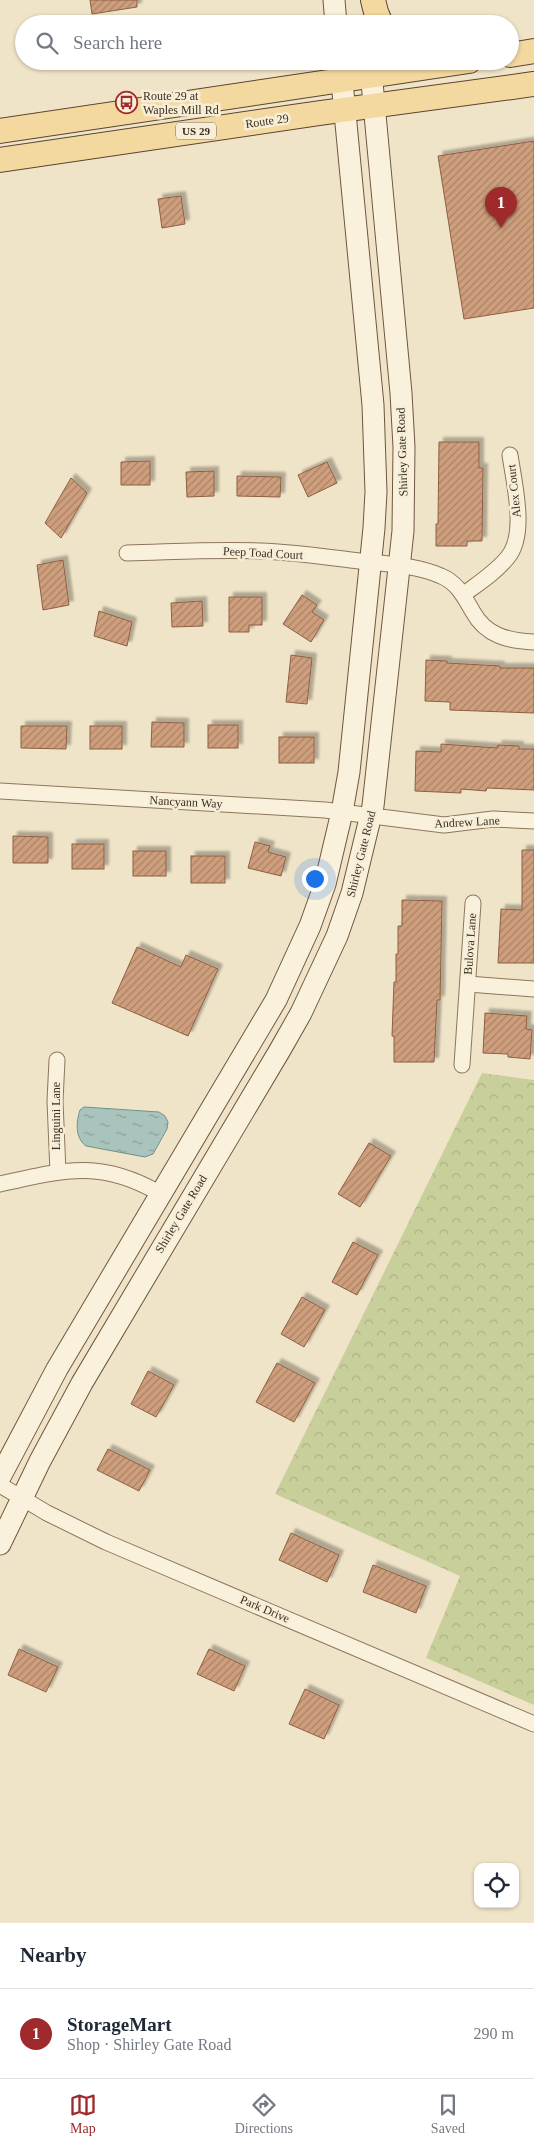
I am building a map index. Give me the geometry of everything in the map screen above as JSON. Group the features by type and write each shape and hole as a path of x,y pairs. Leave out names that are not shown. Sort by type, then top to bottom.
{"main road":[{"path":"334,0 335,15"},
{"path":"365,0 366,15"},
{"path":"374,0 377,15"},
{"name":"US 29","path":"0,131 356,70"},
{"name":"Shirley Gate Road","path":"0,1544 82,1383 301,1013 337,936 352,893 371,815 377,776 399,565 404,492 403,429 370,70"},
{"path":"0,1477 57,1369 159,1193 255,1036 293,966 310,926 324,884 342,812 350,762 376,492 373,405 341,71"},
{"name":"Route 29","path":"0,160 534,84"}],"street":[{"name":"Alex Court","path":"464,594 493,573 510,556 517,536 518,513 510,455"},
{"name":"Peep Toad Court","path":"127,553 263,551 399,565 442,576 464,594"},
{"path":"464,594 473,614 495,635 514,641 534,642"},
{"name":"Nancyann Way","path":"0,791 371,815"},
{"name":"Andrew Lane","path":"371,815 444,825 493,819 534,821"},
{"name":"Bulova Lane","path":"462,1065 473,903"},
{"name":"Bulova Lane","path":"468,984 534,989"},
{"name":"Linguini Lane","path":"57,1060 54,1101 58,1172"},
{"path":"0,1184 58,1172 80,1170 113,1173 132,1179 159,1193"},
{"name":"Park Drive","path":"0,1485 106,1542 534,1724"}],"green space":[{"path":"482,1073 534,1080 534,1705 426,1658 460,1576 275,1494"}],"water":[{"path":"84,1107 159,1112 165,1116 168,1122 167,1129 153,1154 145,1157 86,1146 82,1143 77,1130 80,1110"}],"building":[{"path":"90,0 137,0 137,7 92,14"},
{"path":"534,141 534,308 464,319 438,156"},
{"path":"181,196 185,224 162,228 158,199"},
{"path":"439,442 479,442 479,468 483,468 482,541 467,541 467,546 436,546"},
{"path":"150,461 150,485 121,485 121,462"},
{"path":"327,462 337,483 308,497 298,475"},
{"path":"214,471 214,496 187,497 186,472"},
{"path":"237,476 281,477 280,497 237,496"},
{"path":"71,478 87,493 61,538 45,523"},
{"path":"63,560 69,605 43,610 37,565"},
{"path":"302,595 317,605 312,612 324,620 311,642 283,624"},
{"path":"229,597 262,597 262,625 249,625 249,632 229,632"},
{"path":"202,601 203,626 172,627 171,603"},
{"path":"99,611 132,622 127,646 94,636"},
{"path":"291,655 312,658 307,704 286,702"},
{"path":"426,660 500,666 500,668 534,668 534,713 450,710 450,702 425,701"},
{"path":"152,722 184,723 184,747 151,747"},
{"path":"208,725 238,725 238,748 208,748"},
{"path":"21,726 67,726 66,749 21,748"},
{"path":"90,726 122,726 122,749 90,749"},
{"path":"279,737 314,737 314,763 279,763"},
{"path":"441,744 497,748 498,745 519,746 519,749 534,749 534,790 487,788 486,791 461,789 461,793 415,791 416,751 441,752"},
{"path":"13,836 48,837 48,863 13,863"},
{"path":"255,842 270,846 268,852 286,857 281,876 248,868"},
{"path":"72,844 104,844 104,869 72,869"},
{"path":"522,850 534,850 534,963 498,963 501,909 522,910"},
{"path":"133,851 166,851 166,876 133,876"},
{"path":"191,856 225,856 225,883 191,883"},
{"path":"402,900 442,901 440,1000 437,1000 434,1062 394,1062 394,1036 392,1036 394,982 396,982 396,954 398,954 398,926 402,926"},
{"path":"137,947 181,967 186,955 218,969 188,1036 112,1003"},
{"path":"485,1013 527,1016 526,1029 532,1030 530,1059 508,1057 508,1054 483,1053"},
{"path":"369,1143 391,1156 360,1207 338,1194"},
{"path":"353,1242 378,1255 357,1295 332,1282"},
{"path":"302,1297 325,1310 304,1347 281,1334"},
{"path":"277,1363 315,1383 294,1422 256,1402"},
{"path":"148,1371 174,1385 156,1417 131,1404"},
{"path":"108,1449 150,1470 139,1491 97,1470"},
{"path":"291,1533 339,1555 327,1582 279,1560"},
{"path":"373,1565 426,1586 416,1613 363,1592"},
{"path":"19,1649 58,1667 46,1692 8,1675"},
{"path":"209,1649 245,1666 234,1691 197,1674"},
{"path":"305,1689 339,1705 324,1739 289,1724"}],"place":[{"name":"Route 29 at Waples Mill Rd","path":"127,103"},
{"name":"StorageMart","path":"501,228"}]}
